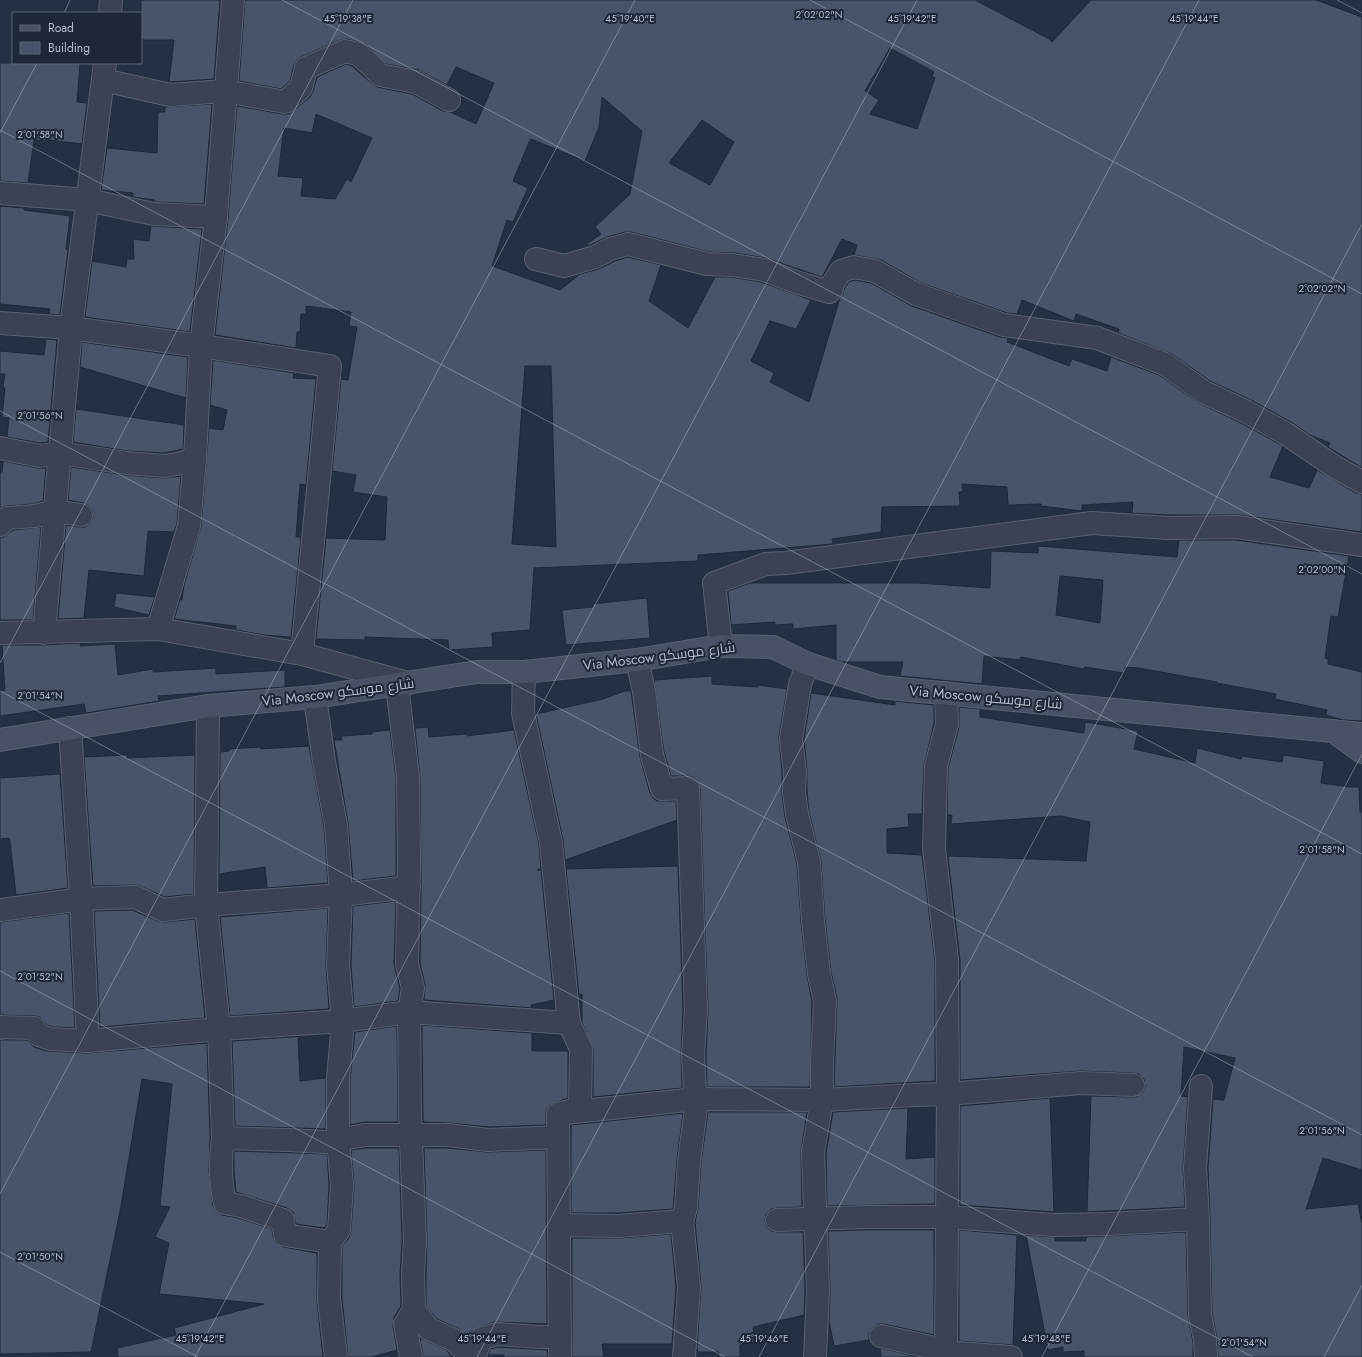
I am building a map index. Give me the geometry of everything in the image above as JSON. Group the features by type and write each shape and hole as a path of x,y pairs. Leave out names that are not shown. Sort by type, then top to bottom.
{"main road":[{"name":"Via Moscow شارع موسكو","path":"0,740 208,706 315,697 478,672 524,672 637,660 721,646 773,647 808,664 880,687 1362,734"},
{"path":"1332,731 1362,752"}],"street":[{"path":"110,12 111,0"},
{"path":"158,629 189,526 196,458 201,346 216,217 233,0"},
{"path":"44,633 71,328 104,72 170,95 225,91 285,102 301,88 306,68 345,51 358,54 371,65 380,76 416,82 449,100"},
{"path":"0,193 87,200 154,214 216,217"},
{"path":"536,259 564,266 595,257 610,249 628,244 707,264 732,265 764,270 829,292 841,271 854,267 874,271 916,294 1004,324 1097,338 1165,364 1204,392 1245,411 1362,482"},
{"path":"0,323 71,328 330,366 302,654"},
{"path":"0,448 40,456 60,453 165,466 182,463 196,458"},
{"path":"0,525 7,518 35,516 55,511 81,515"},
{"path":"721,646 714,583 766,564 786,563 1092,523 1169,528 1236,527 1362,546"},
{"path":"0,633 158,629 302,654 402,684 408,777 409,887 407,964 413,988 410,1012 410,1135 415,1241 413,1274 414,1310 405,1324 410,1357"},
{"path":"637,660 644,691 652,755 662,789 688,788 696,1010 693,1055 696,1099 695,1120 689,1162 686,1208 682,1221 689,1287 684,1357"},
{"path":"808,664 800,684 791,739 795,772 794,792 797,814 809,862 818,966 825,1001 822,1100 813,1152 818,1290 815,1357"},
{"path":"524,672 523,713 551,844 569,1023 581,1049 580,1108 558,1114"},
{"path":"946,693 947,724 936,766 934,849 947,960 948,1094 946,1350"},
{"path":"315,697 324,762 336,825 341,895 338,965 343,1021 338,1079 338,1140 342,1185 340,1230 330,1242 329,1299 336,1357"},
{"path":"208,706 206,905 219,1029 223,1138 221,1186 226,1203 241,1206 283,1220 285,1235 330,1242"},
{"path":"70,728 88,1041"},
{"path":"0,910 81,899 135,897 163,910 206,905 341,895 409,887"},
{"path":"0,1028 34,1028 39,1035 50,1039 88,1041 219,1029 343,1021 410,1012 569,1023"},
{"path":"558,1114 696,1099 822,1100 948,1094 1081,1083 1133,1085"},
{"path":"1201,1086 1195,1168 1198,1219 1200,1315 1205,1340 1206,1357"},
{"path":"414,1310 429,1329 454,1340 472,1357 481,1339 497,1334 539,1337 560,1347 558,1114"},
{"path":"223,1138 326,1142 365,1135 448,1135 488,1140 558,1137"},
{"path":"777,1220 816,1218 947,1217 1054,1225 1108,1224 1198,1219"},
{"path":"559,1225 618,1226 682,1221"},
{"path":"881,1336 957,1353 1010,1357"}],"building":[{"path":"141,0 220,0 214,79 169,82 174,40 142,40"},
{"path":"245,0 975,0 1052,42 1091,0 1316,0 1362,17 1362,468 1328,447 1330,443 1310,435 1291,422 1251,400 1210,381 1172,354 1118,333 1119,329 1076,314 1074,321 1022,300 1017,314 1007,313 921,283 881,260 854,255 857,245 842,239 822,277 766,258 734,253 709,252 631,232 625,232 607,237 588,246 587,244 601,234 595,227 630,194 642,131 602,97 599,127 585,161 531,139 529,142 513,181 528,188 513,222 507,220 492,266 560,290 580,274 599,269 615,261 628,257 661,265 649,301 688,328 715,277 731,277 761,282 811,300 796,329 770,321 751,361 774,373 770,382 809,402 844,289 849,282 855,280 871,283 912,306 1000,337 1008,338 1007,342 1069,366 1072,359 1107,371 1111,357 1159,375 1199,403 1239,422 1283,446 1270,477 1309,488 1317,470 1356,493 1362,494 1362,530 1361,532 1239,515 1169,515 1132,513 1133,502 1082,505 1082,511 1041,506 1041,504 1008,505 1007,487 962,484 963,492 959,492 960,506 882,507 881,532 832,539 833,544 698,555 698,561 534,568 530,630 492,633 493,647 449,650 448,640 365,637 365,640 316,639 326,538 385,540 387,497 353,492 356,475 332,471 341,379 348,380 357,327 349,326 351,312 306,306 306,314 301,314 300,332 297,332 296,348 215,335 228,218 237,106 289,114 310,97 317,77 346,64 352,66 377,87 412,94 443,111 450,112 476,124 494,83 456,67 447,85 419,70 386,64 366,44 347,39 340,40 297,60 294,65 290,81 281,89 239,81","holes":["890,48 934,72 932,76 935,78 917,129 870,114 879,100 865,91","316,114 372,138 351,182 347,179 335,199 301,196 303,178 278,176 284,128 312,133","702,120 734,142 710,185 669,163","525,366 551,366 556,547 512,544"]},
{"path":"0,63 80,64 77,102 87,103 82,144 49,140 34,140 28,183 0,181"},
{"path":"212,104 204,204 156,202 154,200 133,197 133,193 101,190 107,148 157,153 158,112 165,112 165,107"},
{"path":"0,206 24,208 24,210 70,216 66,249 68,250 60,315 49,314 50,309 0,304"},
{"path":"151,226 202,229 190,332 85,317 92,261 126,267 127,259 134,259 133,239 149,241"},
{"path":"46,339 57,340 48,442 40,443 7,437 9,418 2,417 5,374 0,374 0,351 44,355"},
{"path":"82,342 188,357 186,398 80,367"},
{"path":"213,360 294,373 293,378 316,379 306,485 300,484 296,537 301,537 291,637 264,635 236,630 236,626 174,619 180,600 182,600 184,585 201,527 209,428 223,430 227,410 210,405"},
{"path":"76,409 184,425 183,449 164,453 127,451 73,442"},
{"path":"3,461 38,468 46,468 43,501 33,504 6,506 0,508 0,472 2,472"},
{"path":"71,467 125,475 164,478 181,476 177,524 174,532 148,531 144,576 89,570 84,618 58,619 66,525 85,527 90,523 93,517 92,510 88,505 68,500"},
{"path":"41,527 33,620 1,620 0,537 4,537 13,530"},
{"path":"1179,540 1236,540 1349,556 1338,617 1331,616 1325,658 1328,659 1328,664 1362,672 1362,721 1343,720 1326,715 1327,710 1275,699 1276,694 1138,668 1125,667 1124,673 1085,667 1084,669 1021,657 1020,660 984,656 982,684 900,676 903,662 841,662 836,660 836,625 793,629 793,624 775,625 775,622 731,625 728,591 750,583 918,583 990,588 991,551 1038,553 1038,546 1177,557","holes":["1060,576 1103,580 1100,623 1056,615"]},
{"path":"116,593 155,597 149,615 114,607"},
{"path":"647,598 650,638 566,645 562,610 593,607 593,604"},
{"path":"81,643 80,646 115,644 118,675 153,669 153,672 216,668 216,674 285,670 285,687 158,696 159,701 86,713 84,704 0,716 0,691 5,690 2,645"},
{"path":"712,676 712,684 758,687 758,685 787,689 779,737 782,794 785,817 797,864 801,922 807,975 812,1002 810,1087 707,1087 706,1055 708,1010 700,788 698,781 693,777 671,776 664,752 654,680"},
{"path":"625,691 631,691 640,757 650,793 657,801 676,801 677,820 565,860 563,840 536,714 603,699"},
{"path":"811,693 895,705 895,701 934,705 934,723 924,766 922,814 908,814 909,827 887,829 887,853 922,855 935,961 935,1081 834,1087 837,998 831,972 825,920 821,861 809,812 807,791 804,739"},
{"path":"959,707 980,709 980,717 1084,733 1085,722 1138,731 1134,749 1195,763 1197,748 1241,759 1242,756 1282,762 1283,755 1324,761 1321,783 1359,787 1360,812 1362,812 1362,1170 1323,1158 1306,1209 1358,1204 1362,1224 1362,1357 1218,1357 1217,1338 1212,1314 1208,1168 1213,1099 1224,1100 1235,1058 1184,1047 1181,1096 1188,1097 1183,1167 1185,1207 1087,1212 1091,1096 1138,1096 1143,1092 1145,1086 1144,1079 1139,1074 1080,1071 960,1080 960,960 948,857 1086,861 1090,822 1061,816 951,824 952,815 947,815 948,768 959,727"},
{"path":"428,727 429,737 467,734 467,736 514,730 539,845 541,869 537,870 541,870 554,1000 531,1005 532,1008 424,1000 425,985 420,963 420,777 415,728"},
{"path":"390,730 396,778 396,876 353,881 348,823 334,740 342,740 341,736 372,734 372,732"},
{"path":"309,746 324,827 328,883 267,888 265,867 219,874 220,752 229,751 229,749"},
{"path":"127,755 127,758 195,755 194,894 165,897 135,885 93,886 84,757"},
{"path":"60,774 68,888 16,895 10,841 9,838 0,839 0,778"},
{"path":"678,866 683,1010 681,1054 682,1088 593,1097 593,1049 582,1022 582,994 579,995 566,869"},
{"path":"396,901 394,964 400,989 398,1001 354,1007 351,965 353,906"},
{"path":"328,908 326,965 329,1009 230,1016 220,917"},
{"path":"132,910 164,922 195,919 205,1018 100,1027 94,911"},
{"path":"69,913 75,1028 53,1027 47,1025 40,1017 35,1016 0,1015 0,922"},
{"path":"422,1025 532,1033 532,1051 568,1051 568,1098 550,1105 546,1114 546,1125 489,1127 423,1122"},
{"path":"397,1026 398,1122 365,1122 350,1125 350,1080 355,1032"},
{"path":"307,1037 298,1038 300,1081 326,1078 326,1129 235,1126 232,1041"},
{"path":"0,1040 27,1040 34,1047 46,1051 87,1053 207,1043 210,1137 209,1171 213,1206 217,1212 222,1215 238,1218 272,1229 273,1237 276,1243 283,1247 317,1253 317,1300 323,1357 118,1357 117,1348 176,1335 174,1328 264,1304 159,1294 169,1243 155,1237 170,1207 160,1206 172,1084 142,1079 121,1206 91,1352 0,1354"},
{"path":"1050,1098 1054,1212 960,1205 960,1106"},
{"path":"908,1108 906,1159 935,1157 935,1204 827,1206 826,1153 833,1112"},
{"path":"708,1112 807,1112 801,1152 802,1207 771,1209 766,1214 765,1220 767,1227 771,1231 803,1232 805,1290 804,1315 753,1327 754,1342 740,1345 740,1357 719,1357 719,1352 698,1352 697,1348 701,1286 695,1222 698,1209 701,1163"},
{"path":"683,1113 673,1209 618,1213 571,1213 571,1125"},
{"path":"366,1148 399,1148 402,1241 400,1274 401,1306 394,1317 393,1326 397,1350 372,1357 348,1357 342,1298 342,1246 349,1238 351,1231 354,1186 351,1150"},
{"path":"424,1148 447,1148 488,1152 546,1150 547,1324 494,1322 473,1330 468,1337 459,1329 437,1319 426,1306 427,1240"},
{"path":"234,1151 327,1154 329,1185 327,1225 324,1228 296,1224 293,1212 287,1208 236,1192"},
{"path":"934,1230 934,1335 878,1324 872,1328 869,1334 869,1340 834,1346 829,1321 830,1290 828,1231"},
{"path":"959,1230 1017,1235 1013,1345 959,1341"},
{"path":"1186,1232 1188,1315 1193,1342 1193,1357 1084,1357 1084,1351 1063,1352 1063,1347 1048,1350 1026,1235 1055,1237 1055,1241 1086,1241 1086,1237"},
{"path":"671,1234 676,1287 672,1344 602,1344 604,1357 572,1357 572,1238 619,1238"},
{"path":"420,1338 447,1350 451,1357 423,1357"},
{"path":"498,1347 547,1350 548,1357 504,1357 504,1355 488,1355 490,1349"},
{"path":"880,1348 918,1357 881,1357"}]}
